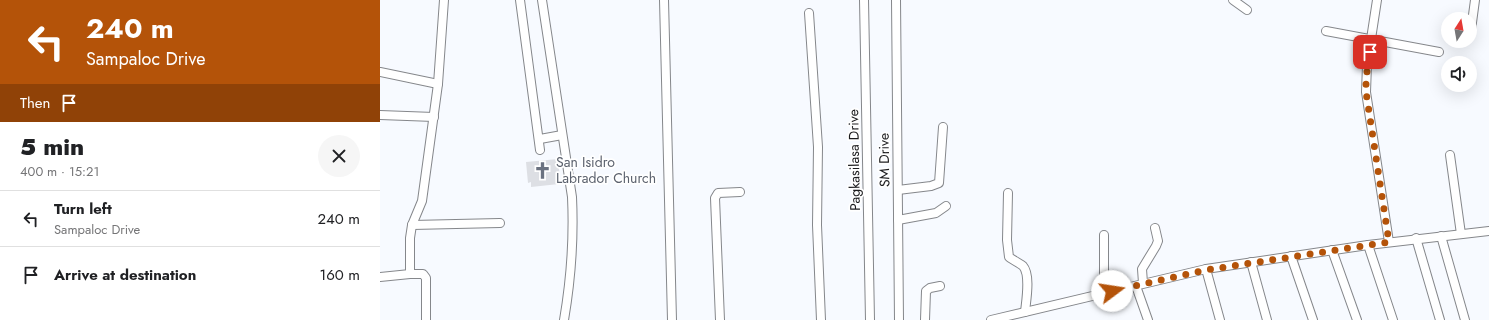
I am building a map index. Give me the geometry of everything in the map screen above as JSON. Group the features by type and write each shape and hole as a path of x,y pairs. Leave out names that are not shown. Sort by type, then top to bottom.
{"street":[{"path":"410,274 410,238 412,225 422,201 434,117 444,0"},
{"path":"520,0 540,138 540,150"},
{"path":"542,0 572,197 573,224 570,282 564,320"},
{"path":"664,0 672,320"},
{"name":"Pagkasilasa Drive","path":"864,0 870,320"},
{"name":"SM Drive","path":"896,0 899,320"},
{"path":"1233,0 1247,10"},
{"path":"1378,0 1366,78 1366,92 1389,242"},
{"path":"1473,12 1475,0"},
{"path":"810,13 818,147 817,231 821,320"},
{"path":"1326,31 1440,52"},
{"path":"380,72 438,84"},
{"path":"380,115 434,117"},
{"path":"898,190 931,186 939,183 943,127"},
{"path":"540,138 562,135"},
{"path":"1450,155 1461,234"},
{"path":"720,320 715,198 718,193 740,192"},
{"path":"1008,193 1007,240 1009,257 1023,266 1026,272 1027,290 1025,312"},
{"path":"898,220 936,213 946,206"},
{"path":"412,225 500,223"},
{"path":"1148,320 1139,284 1142,269 1158,241 1155,228"},
{"path":"991,320 1010,318 1025,312 1139,284 1206,270 1416,238 1489,231"},
{"path":"1100,294 1104,276 1104,236"},
{"path":"1441,236 1465,320"},
{"path":"1416,238 1440,320"},
{"path":"1368,245 1393,320"},
{"path":"1332,250 1357,320"},
{"path":"1291,256 1312,320"},
{"path":"1251,262 1267,320"},
{"path":"1206,270 1220,320"},
{"path":"380,277 423,274 426,277 426,320"},
{"path":"925,320 926,291 930,288 940,286"}],"building":[{"name":"San Isidro Labrador Church","path":"558,159 559,184 531,187 531,182 528,183 526,162"}],"place":[{"name":"San Isidro Labrador Church","path":"543,170"}],"route":[{"path":"1112,291 1143,283 1236,264 1389,242 1366,92 1367,66 1370,52"}]}
